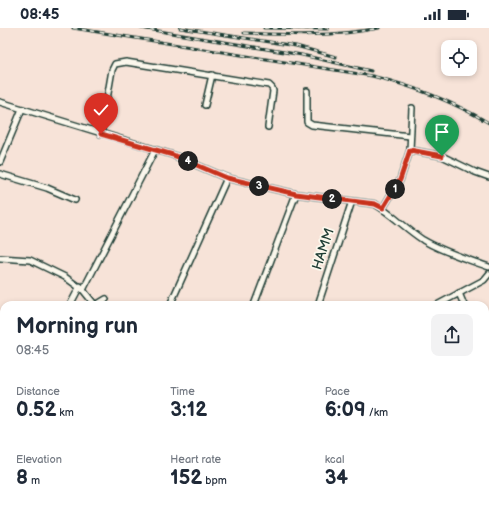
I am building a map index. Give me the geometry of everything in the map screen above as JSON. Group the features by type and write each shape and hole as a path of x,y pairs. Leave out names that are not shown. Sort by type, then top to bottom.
{"street":[{"path":"101,134 112,71 116,64 126,62 269,85 273,91 268,127"},
{"path":"205,105 212,75"},
{"path":"307,91 307,122 312,125 410,136"},
{"path":"0,102 173,155 227,178 296,194 375,204 383,208 422,239 434,246 489,267"},
{"path":"383,208 400,180 410,150 412,108"},
{"path":"0,162 22,109"},
{"path":"73,301 82,288 155,150"},
{"path":"410,150 442,156 489,177"},
{"path":"0,174 48,188 75,200"},
{"path":"172,301 227,178"},
{"path":"256,301 296,194"},
{"name":"HAMM","path":"319,301 352,201"},
{"path":"0,258 32,261 65,277 82,288 93,301"},
{"path":"444,301 484,280 489,274"},
{"path":"459,293 462,301"}],"railway":[{"path":"73,28 372,76 402,84 447,101 489,123"},
{"path":"141,28 302,55 371,71"},
{"path":"180,28 296,46 336,57"},
{"path":"264,28 328,29"},
{"path":"244,33 295,35 329,34 379,28"}],"route":[{"path":"101,134 173,155 227,178 274,190 366,202 383,208 400,180 410,150 442,156"}]}
